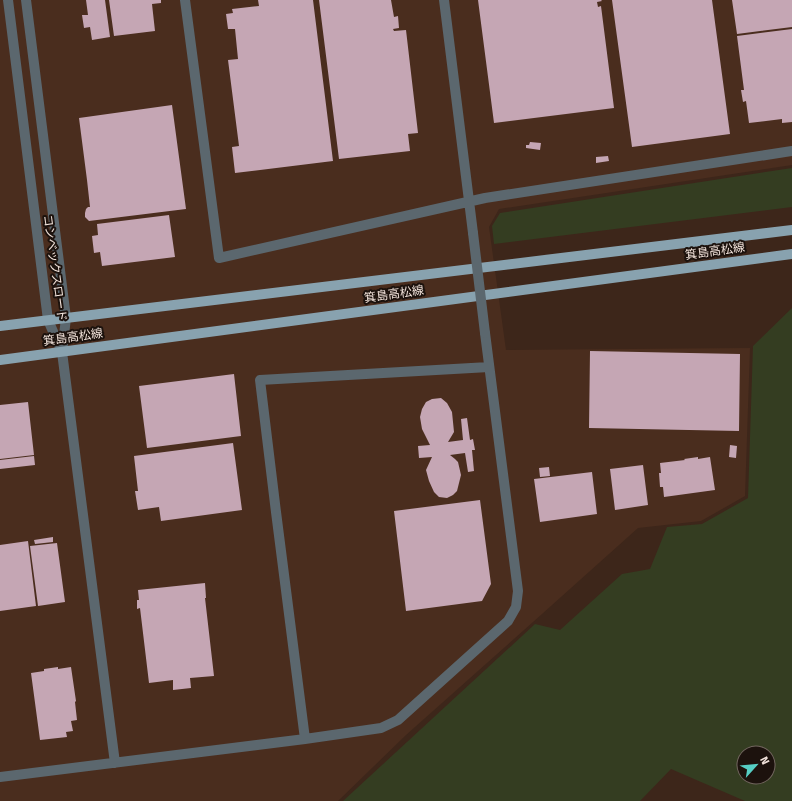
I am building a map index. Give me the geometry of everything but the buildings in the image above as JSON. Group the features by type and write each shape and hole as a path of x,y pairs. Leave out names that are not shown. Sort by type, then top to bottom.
{"main road":[{"name":"箕島高松線","path":"0,326 792,230"},
{"name":"箕島高松線","path":"0,360 792,254"}],"street":[{"name":"コンベックスロード","path":"8,0 48,320 62,352"},
{"name":"コンベックスロード","path":"26,0 66,318 62,352"},
{"path":"186,0 219,258 470,201 792,151"},
{"path":"0,777 305,739 381,728 398,720 508,621 516,607 518,591 444,0"},
{"path":"62,352 115,763"},
{"path":"305,739 260,380 489,367"}],"shaded area":[{"path":"0,0 792,0 792,165 499,209 489,227 506,350 750,348 745,496 701,521 638,528 406,735 338,801 0,801"}],"green space":[{"path":"792,168 792,207 494,244 492,226 500,213"},
{"path":"792,308 792,801 745,801 671,769 640,801 343,801 535,624 560,630 622,574 650,569 667,527 702,524 748,498 753,346"}]}
